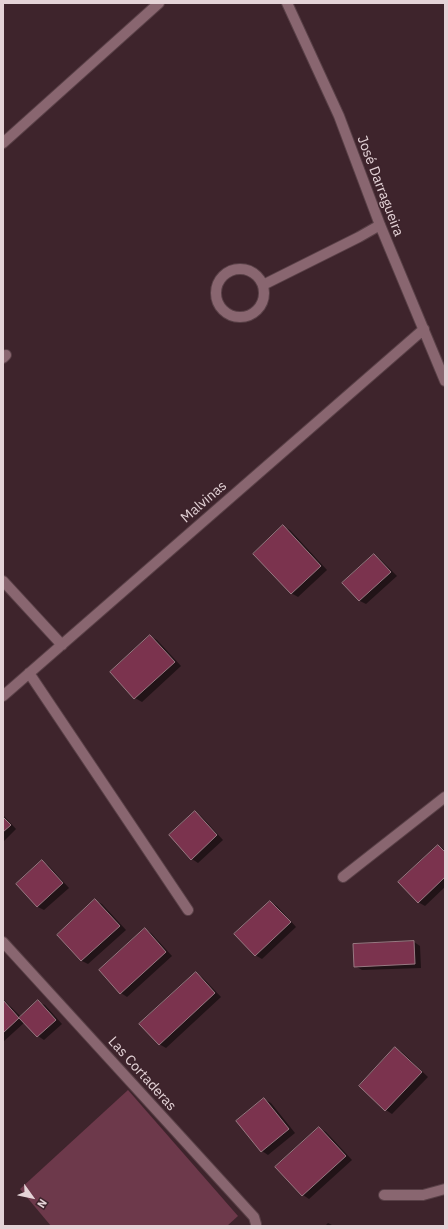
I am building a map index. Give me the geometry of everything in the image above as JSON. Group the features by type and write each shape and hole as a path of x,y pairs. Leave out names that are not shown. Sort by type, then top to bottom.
{"street":[{"path":"3,143 159,3"},
{"name":"José Darragueira","path":"287,3 339,116 380,225 445,381"},
{"path":"263,285 380,225"},
{"path":"240,268 247,269 260,278 263,285 263,301 259,308 245,316 229,314 222,309 218,302 216,294 220,279 232,270 240,268"},
{"name":"Malvinas","path":"3,696 424,329"},
{"path":"3,581 62,645"},
{"path":"29,673 188,910"},
{"path":"343,877 445,797"},
{"name":"Las Cortaderas","path":"3,942 254,1217 256,1226"},
{"path":"384,1195 423,1194 445,1188"}],"shaded area":[{"path":"128,1090 238,1216 227,1226 51,1226 20,1189"}],"building":[{"path":"283,525 321,566 291,594 253,554"},
{"path":"374,554 391,572 359,601 342,583"},
{"path":"150,635 175,662 134,699 110,672"},
{"path":"195,811 217,835 191,860 169,835"},
{"path":"3,817 11,825 3,832"},
{"path":"438,845 445,852 445,877 418,903 398,882"},
{"path":"42,860 63,883 37,907 16,884"},
{"path":"95,899 120,926 81,961 57,935"},
{"path":"270,901 291,922 255,956 234,934"},
{"path":"145,928 166,952 120,994 99,970"},
{"path":"414,941 415,964 354,967 353,944"},
{"path":"196,972 215,993 159,1045 139,1024"},
{"path":"3,1000 19,1018 3,1033"},
{"path":"38,1000 56,1020 37,1037 19,1018"},
{"path":"395,1047 422,1072 385,1111 359,1086"},
{"path":"264,1098 289,1129 261,1152 236,1121"},
{"path":"319,1127 346,1156 302,1196 275,1167"}]}
